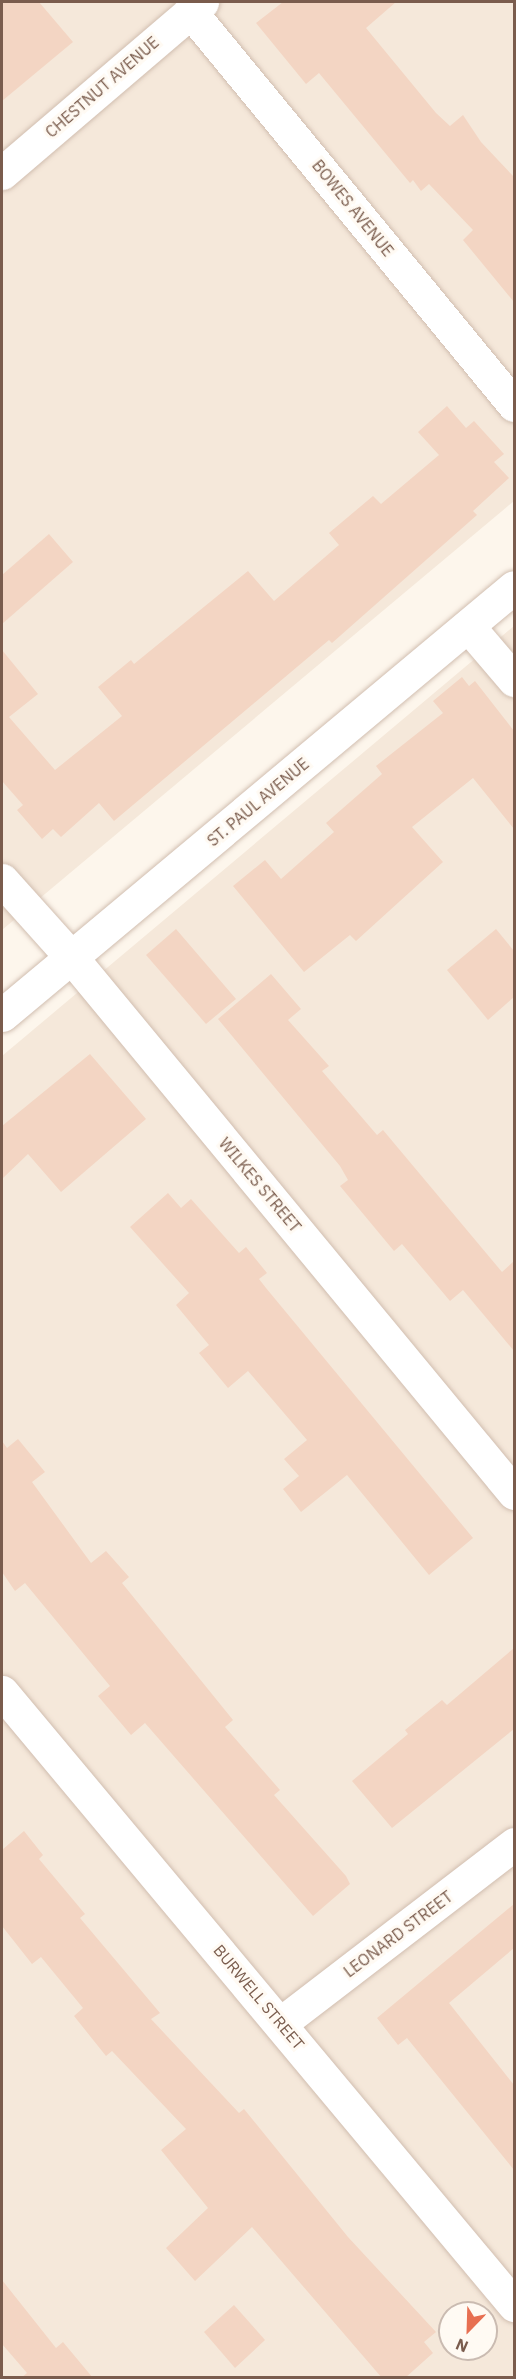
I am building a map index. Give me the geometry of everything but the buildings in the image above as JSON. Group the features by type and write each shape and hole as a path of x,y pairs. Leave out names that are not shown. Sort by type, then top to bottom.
{"street":[{"name":"CHESTNUT AVENUE","path":"2,173 196,6"},
{"name":"BOWES AVENUE","path":"196,6 514,405"},
{"name":"ST. PAUL AVENUE","path":"2,1015 514,587"},
{"path":"468,626 514,680"},
{"name":"WILKES STREET","path":"2,880 72,958 514,1493"},
{"name":"BURWELL STREET","path":"2,1692 281,2023 514,2305"},
{"name":"LEONARD STREET","path":"281,2023 514,1844"}],"shaded area":[{"path":"2,2 514,2 514,501 2,930"},
{"path":"514,626 514,2377 2,2377 2,1056"}]}
